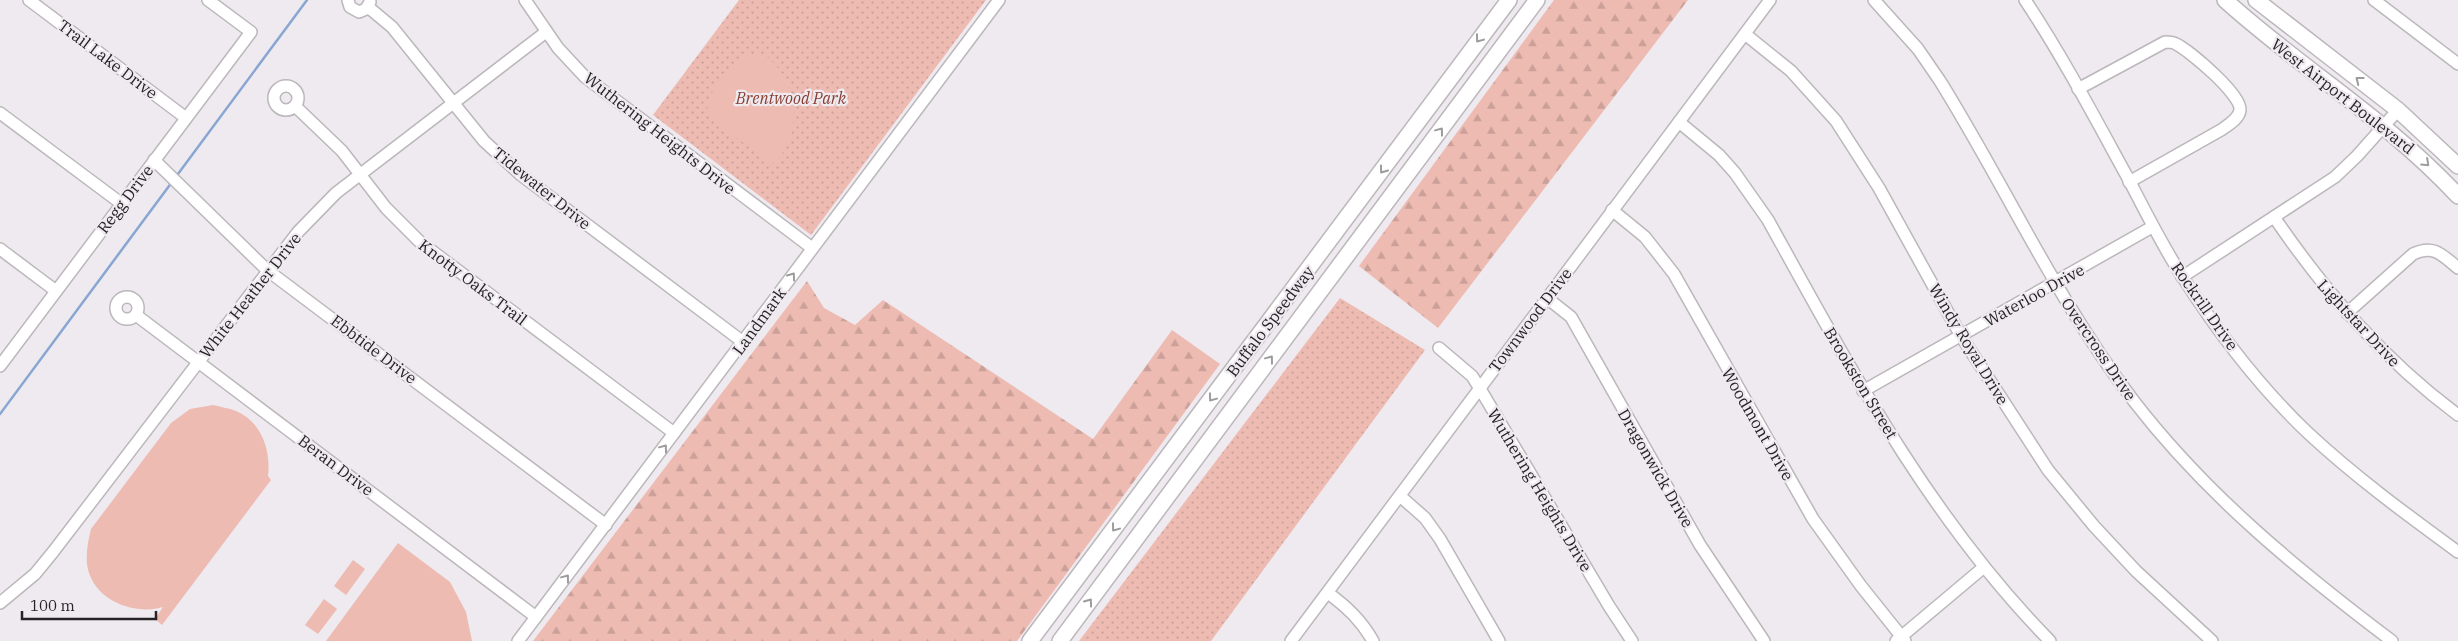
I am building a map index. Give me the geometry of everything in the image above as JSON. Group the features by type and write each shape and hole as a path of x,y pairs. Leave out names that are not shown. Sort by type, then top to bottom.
{"main road":[{"name":"Buffalo Speedway","path":"1030,641 1509,0"},
{"name":"Buffalo Speedway","path":"1060,641 1372,224 1536,0"},
{"name":"West Airport Boulevard","path":"2225,0 2255,27 2410,148 2458,196"},
{"name":"West Airport Boulevard","path":"2256,0 2398,110 2458,166"},
{"path":"1438,94 1457,109"},
{"path":"1353,210 1372,224"},
{"path":"1265,327 1284,341"},
{"path":"1179,443 1198,457"},
{"path":"1092,559 1111,573"}],"street":[{"name":"Trail Lake Drive","path":"29,0 186,118"},
{"name":"Regg Drive","path":"0,366 251,32 208,0"},
{"name":"Tidewater Drive","path":"348,0 350,7 356,11 363,11 369,3 392,27 452,104 484,141 521,175 743,342"},
{"name":"Wuthering Heights Drive","path":"525,0 546,32 572,64 598,88 812,248"},
{"name":"Landmark","path":"518,641 999,0"},
{"name":"Townwood Drive","path":"1291,641 1770,0"},
{"name":"Overcross Drive","path":"1874,0 1918,49 1940,81 2055,283 2133,400 2178,454 2244,522 2339,601 2392,641"},
{"name":"Rockrill Drive","path":"2026,0 2078,89 2130,182 2152,227 2182,277 2249,367 2307,432 2386,499 2458,552"},
{"path":"2374,0 2458,64"},
{"name":"White Heather Drive","path":"0,602 35,574 54,552 267,270 298,232 336,193 546,32"},
{"name":"Windy Royal Drive","path":"1745,34 1791,71 1836,121 1879,188 1961,336 2048,470 2136,571 2212,641"},
{"path":"2078,89 2165,42 2175,43 2205,68 2239,101 2240,112 2235,119 2221,130 2130,182"},
{"name":"Knotty Oaks Trail","path":"295,106 319,127 360,174 386,208 420,242 674,433"},
{"path":"2182,277 2340,172 2398,110"},
{"path":"0,113 122,204"},
{"name":"Brookston Street","path":"1679,122 1719,155 1751,194 1768,220 1862,391 1948,521 1984,567 2050,641"},
{"name":"Ebbtide Drive","path":"154,160 267,270 606,525"},
{"name":"Woodmont Drive","path":"1612,210 1645,237 1674,274 1813,519 1900,640"},
{"name":"Lightstar Drive","path":"2274,217 2304,261 2347,313 2415,382 2458,414"},
{"name":"Waterloo Drive","path":"1862,391 2152,227"},
{"path":"0,249 56,291"},
{"path":"2347,313 2413,254 2422,250 2429,249 2438,253 2458,268"},
{"name":"Dragonwick Drive","path":"1547,298 1571,317 1700,545 1764,641"},
{"name":"Beran Drive","path":"136,315 536,617"},
{"name":"Wuthering Heights Drive","path":"1439,348 1472,376 1609,606 1632,641"},
{"path":"1400,496 1425,518 1440,539 1499,641"},
{"path":"1900,640 1984,567"},
{"path":"1328,593 1350,609 1365,626 1373,641"}],"green space":[{"name":"Brentwood Park","path":"739,0 986,0 811,235 653,115"},
{"path":"1554,0 1688,0 1438,328 1359,266"},
{"path":"746,54 765,54 781,72 791,95 793,121 791,133 781,156 772,164 710,118 708,110 712,92 725,75"},
{"path":"807,281 824,308 855,325 883,300 1093,439 1172,330 1220,364 1017,641 533,641"},
{"path":"1340,298 1425,350 1211,641 1079,641"},
{"path":"213,405 236,411 252,422 263,438 266,447 269,466 268,476 271,480 162,625 155,619 163,607 139,609 127,607 115,602 96,587 90,576 87,564 90,533 91,529 171,423 190,409"},
{"path":"398,543 450,582 466,612 472,641 326,641"},
{"path":"353,560 365,569 346,595 334,586"},
{"path":"324,599 337,609 318,634 305,625"}],"waterway":[{"path":"175,178 307,0"},
{"path":"0,414 172,182"}]}
